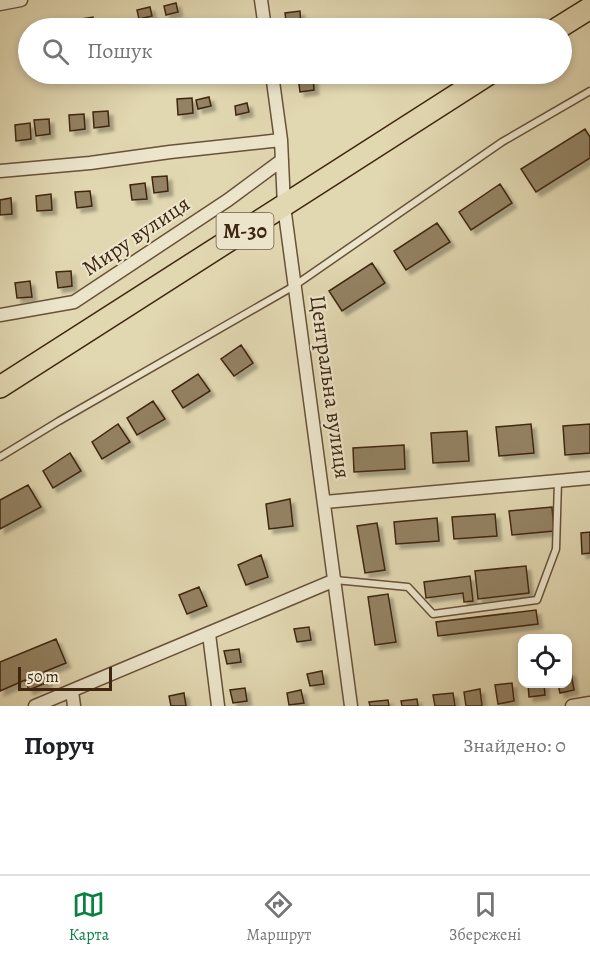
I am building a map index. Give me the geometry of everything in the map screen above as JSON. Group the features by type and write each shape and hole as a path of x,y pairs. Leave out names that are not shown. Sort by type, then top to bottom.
{"highway":[{"path":"572,19 590,8"},
{"name":"М-30","path":"0,387 473,84"}],"street":[{"path":"0,4 21,0"},
{"path":"261,0 264,18"},
{"name":"Центральна вулиця","path":"273,84 281,140 284,206 351,706"},
{"path":"0,171 90,163 281,140"},
{"name":"Миру вулиця","path":"0,315 74,302 228,200 282,160"},
{"path":"325,502 590,478"},
{"path":"35,706 335,580"},
{"path":"209,634 218,706"},
{"path":"72,691 74,706"},
{"path":"572,706 590,703"}],"lane":[{"path":"0,458 59,421 294,285 502,142 590,91"},
{"path":"335,580 408,587 433,614 537,600 556,549 558,481"}],"building":[{"path":"176,3 178,12 166,15 164,6"},
{"path":"150,7 152,16 139,18 137,10"},
{"path":"300,11 300,18 286,18 285,13"},
{"path":"299,84 314,84 314,90 300,92"},
{"path":"209,97 211,106 198,109 196,100"},
{"path":"192,98 193,113 178,115 177,99"},
{"path":"247,103 249,112 236,115 235,106"},
{"path":"108,111 109,126 94,128 93,112"},
{"path":"84,114 85,129 70,131 69,115"},
{"path":"49,119 50,134 36,136 34,120"},
{"path":"30,123 31,139 16,141 15,125"},
{"path":"585,129 590,137 590,158 536,192 521,169"},
{"path":"167,176 168,191 154,193 152,177"},
{"path":"145,183 147,199 132,200 130,185"},
{"path":"500,184 512,203 471,230 459,212"},
{"path":"90,191 92,206 77,208 75,192"},
{"path":"51,194 52,210 37,211 36,196"},
{"path":"11,198 12,214 0,215 0,200"},
{"path":"437,223 450,242 406,270 394,251"},
{"path":"372,263 385,283 342,311 329,291"},
{"path":"71,271 72,286 58,288 56,272"},
{"path":"30,281 32,297 17,298 15,283"},
{"path":"241,345 253,363 234,376 221,359"},
{"path":"198,374 210,391 183,408 172,391"},
{"path":"153,401 165,419 137,435 127,418"},
{"path":"118,424 130,442 102,459 92,442"},
{"path":"531,424 534,453 499,456 496,427"},
{"path":"590,424 590,453 565,455 563,426"},
{"path":"467,431 469,461 433,463 431,433"},
{"path":"404,445 405,469 354,472 353,448"},
{"path":"70,453 81,471 53,488 43,471"},
{"path":"28,485 41,507 0,529 0,500"},
{"path":"290,499 293,526 269,529 266,504"},
{"path":"552,507 554,531 512,535 509,511"},
{"path":"495,514 497,536 454,539 452,517"},
{"path":"437,518 439,541 396,544 394,522"},
{"path":"377,523 385,570 365,573 357,526"},
{"path":"590,532 590,553 582,554 581,533"},
{"path":"261,555 268,577 246,585 238,565"},
{"path":"526,566 529,593 478,599 475,571"},
{"path":"470,576 473,601 464,602 463,593 426,598 424,582"},
{"path":"199,587 207,606 187,614 179,595"},
{"path":"388,594 396,642 375,645 368,597"},
{"path":"536,610 538,624 438,636 436,622"},
{"path":"309,627 311,640 297,642 294,629"},
{"path":"56,639 66,663 44,672 48,682 29,690 25,680 0,691 0,662"},
{"path":"239,649 241,662 227,664 224,651"},
{"path":"322,671 324,684 310,686 307,674"},
{"path":"572,678 574,690 560,693 559,688 572,688"},
{"path":"512,683 514,701 498,704 495,685"},
{"path":"245,688 247,701 233,703 230,690"},
{"path":"528,688 544,688 545,695 529,697"},
{"path":"480,689 482,706 466,706 464,692"},
{"path":"301,690 304,703 289,705 287,693"},
{"path":"184,693 186,706 171,706 169,696"},
{"path":"453,693 455,706 435,706 433,695"},
{"path":"417,699 418,706 402,706 401,701"},
{"path":"388,700 389,706 370,706 369,702"}]}
